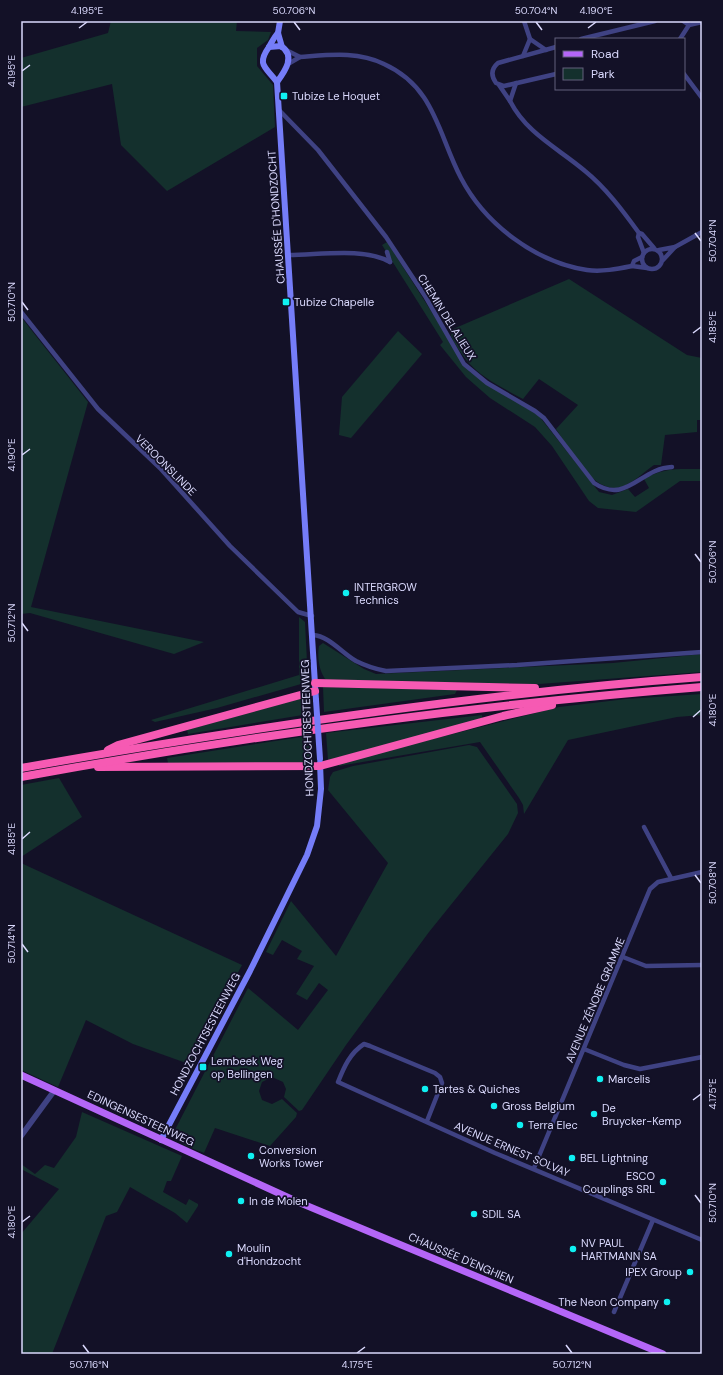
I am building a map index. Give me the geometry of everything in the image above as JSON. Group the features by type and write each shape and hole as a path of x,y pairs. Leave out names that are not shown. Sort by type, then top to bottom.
{"highway":[{"path":"21,768 333,718 594,687 702,677"},
{"path":"101,754 118,745 315,691 594,687"},
{"path":"21,777 336,727 588,696 702,687"},
{"path":"83,766 107,768 320,762 503,716 550,705 586,701 603,695"}],"main road":[{"path":"278,33 289,56 288,64 277,82 264,66 262,58 278,33 280,21"},
{"path":"269,47 277,45 284,48"},
{"path":"269,71 276,73 284,70"},
{"name":"CHAUSSÉE D'HONDZOCHT","path":"277,82 280,110 294,350"},
{"name":"HONDZOCHTSESTEENWEG","path":"161,1140 250,971 307,855 317,826 321,789 320,762 312,616 294,350"},
{"name":"EDINGENSESTEENWEG","path":"21,1075 251,1181"},
{"name":"CHAUSSÉE D'ENGHIEN","path":"251,1181 304,1205 663,1354"}],"street":[{"path":"524,21 530,39 546,50"},
{"path":"584,38 655,21"},
{"path":"683,21 689,25"},
{"path":"681,38 689,25 702,22"},
{"path":"523,56 530,39"},
{"path":"555,47 496,65 492,74 494,80 499,85 521,119 533,132 577,164 601,186 639,233 642,234 656,249 663,260"},
{"path":"284,48 300,57"},
{"path":"288,64 300,57 343,54 367,58 384,64 404,76 429,102 461,179 480,206 500,228 527,247 554,260 587,270 604,271 632,266 652,270 657,268 675,246"},
{"path":"499,85 504,86 555,74"},
{"path":"685,75 702,98"},
{"path":"510,101 516,83"},
{"name":"CHEMIN DELALIEUX","path":"280,110 318,150 386,237 429,303 464,364 487,383 540,414 594,483 603,490 622,490 656,470 672,467"},
{"path":"632,266 634,261 643,255 648,249 675,246 702,232"},
{"path":"639,233 638,237 643,255 642,263 647,268"},
{"path":"289,255 362,254 380,257 390,262 387,252"},
{"name":"VEROONSLINDE","path":"21,312 98,409 160,468 241,557 298,612 312,616"},
{"path":"313,635 327,640 355,660 371,668 386,671 532,664 702,652"},
{"path":"644,827 671,878"},
{"name":"AVENUE ZÉNOBE GRAMME","path":"534,1168 650,889 658,882 702,872"},
{"path":"623,957 646,966 702,965"},
{"name":"AVENUE ERNEST SOLVAY","path":"427,1121 442,1083 440,1077 435,1073 370,1046 364,1044 356,1049 344,1068 338,1082 427,1121 471,1143 534,1168 702,1240"},
{"path":"584,1049 624,1065 640,1069 702,1057"},
{"path":"21,1136 54,1091"},
{"path":"614,1312 653,1220"}],"green space":[{"path":"111,21 237,21 236,31 271,32 268,40 257,48 257,66 273,85 275,127 167,191 121,145 112,84 21,107 21,58 108,33"},
{"path":"387,242 470,372 539,416 599,492 612,495 628,489 635,497 649,488 644,479 658,472 672,470 702,469 702,481 680,481 636,512 598,508 589,501 552,446 535,427 490,398 466,377 440,345 443,342 382,245"},
{"path":"569,279 687,355 702,358 702,420 697,420 697,432 665,435 661,465 654,465 634,480 621,487 611,488 601,484 592,477 575,458 556,429 578,405 539,379 523,399 511,393 490,381 473,367 465,358 451,336 453,329"},
{"path":"21,317 88,402 31,607 204,642 174,654 30,613 21,614"},
{"path":"398,331 422,354 351,438 339,435 342,397"},
{"path":"299,617 305,622 308,682 217,708 155,722 151,720 299,675"},
{"path":"323,643 364,669 376,674 613,663 702,654 702,672 539,684 326,680 320,668 318,659 319,646"},
{"path":"323,687 457,690 455,694 324,712"},
{"path":"702,694 702,715 677,717 568,740 524,814 523,805 519,798 480,742 339,766 338,763 559,707 626,699"},
{"path":"303,698 308,700 309,714 188,734 187,730"},
{"path":"482,715 482,719 328,760 326,733"},
{"path":"308,737 311,742 310,761 306,763 168,763 167,758"},
{"path":"469,745 477,747 517,804 518,813 508,834 429,932 346,1045 302,1110 299,1111 284,1097 286,1089 283,1082 272,1077 262,1082 259,1091 262,1100 272,1104 282,1099 297,1113 296,1117 270,1146 215,1128 204,1153 181,1143 175,1136 176,1127 248,988 298,1030 328,990 319,983 307,1000 296,994 314,966 297,959 302,951 282,940 273,955 266,952 291,901 336,956 388,863 328,790 330,777 333,772 353,766"},
{"path":"59,778 82,817 21,857 21,785"},
{"path":"21,863 242,965 189,1064 133,1044 86,1020 58,1087 21,1070"},
{"path":"82,1112 182,1156 171,1181 167,1181 163,1192 186,1205 189,1199 198,1204 198,1206 187,1223 175,1213 130,1187 117,1212 106,1216 52,1354 21,1354 21,1234 59,1189 21,1169 21,1164 35,1174 45,1165 54,1168 76,1137"}],"place":[{"name":"Tubize Le Hoquet","path":"284,96"},
{"name":"Tubize Chapelle","path":"286,302"},
{"name":"INTERGROW Technics","path":"346,593"},
{"name":"Lembeek Weg op Bellingen","path":"203,1067"},
{"name":"Marcelis","path":"600,1079"},
{"name":"Tartes & Quiches","path":"425,1089"},
{"name":"Gross Belgium","path":"494,1106"},
{"name":"De Bruycker-Kemp","path":"594,1114"},
{"name":"Terra Elec","path":"520,1125"},
{"name":"Conversion Works Tower","path":"251,1156"},
{"name":"BEL Lightning","path":"572,1158"},
{"name":"ESCO Couplings SRL","path":"663,1182"},
{"name":"In de Molen","path":"241,1201"},
{"name":"SDIL SA","path":"474,1214"},
{"name":"NV PAUL HARTMANN SA","path":"573,1249"},
{"name":"Moulin d'Hondzocht","path":"229,1254"},
{"name":"IPEX Group","path":"690,1272"},
{"name":"The Neon Company","path":"667,1302"}]}
